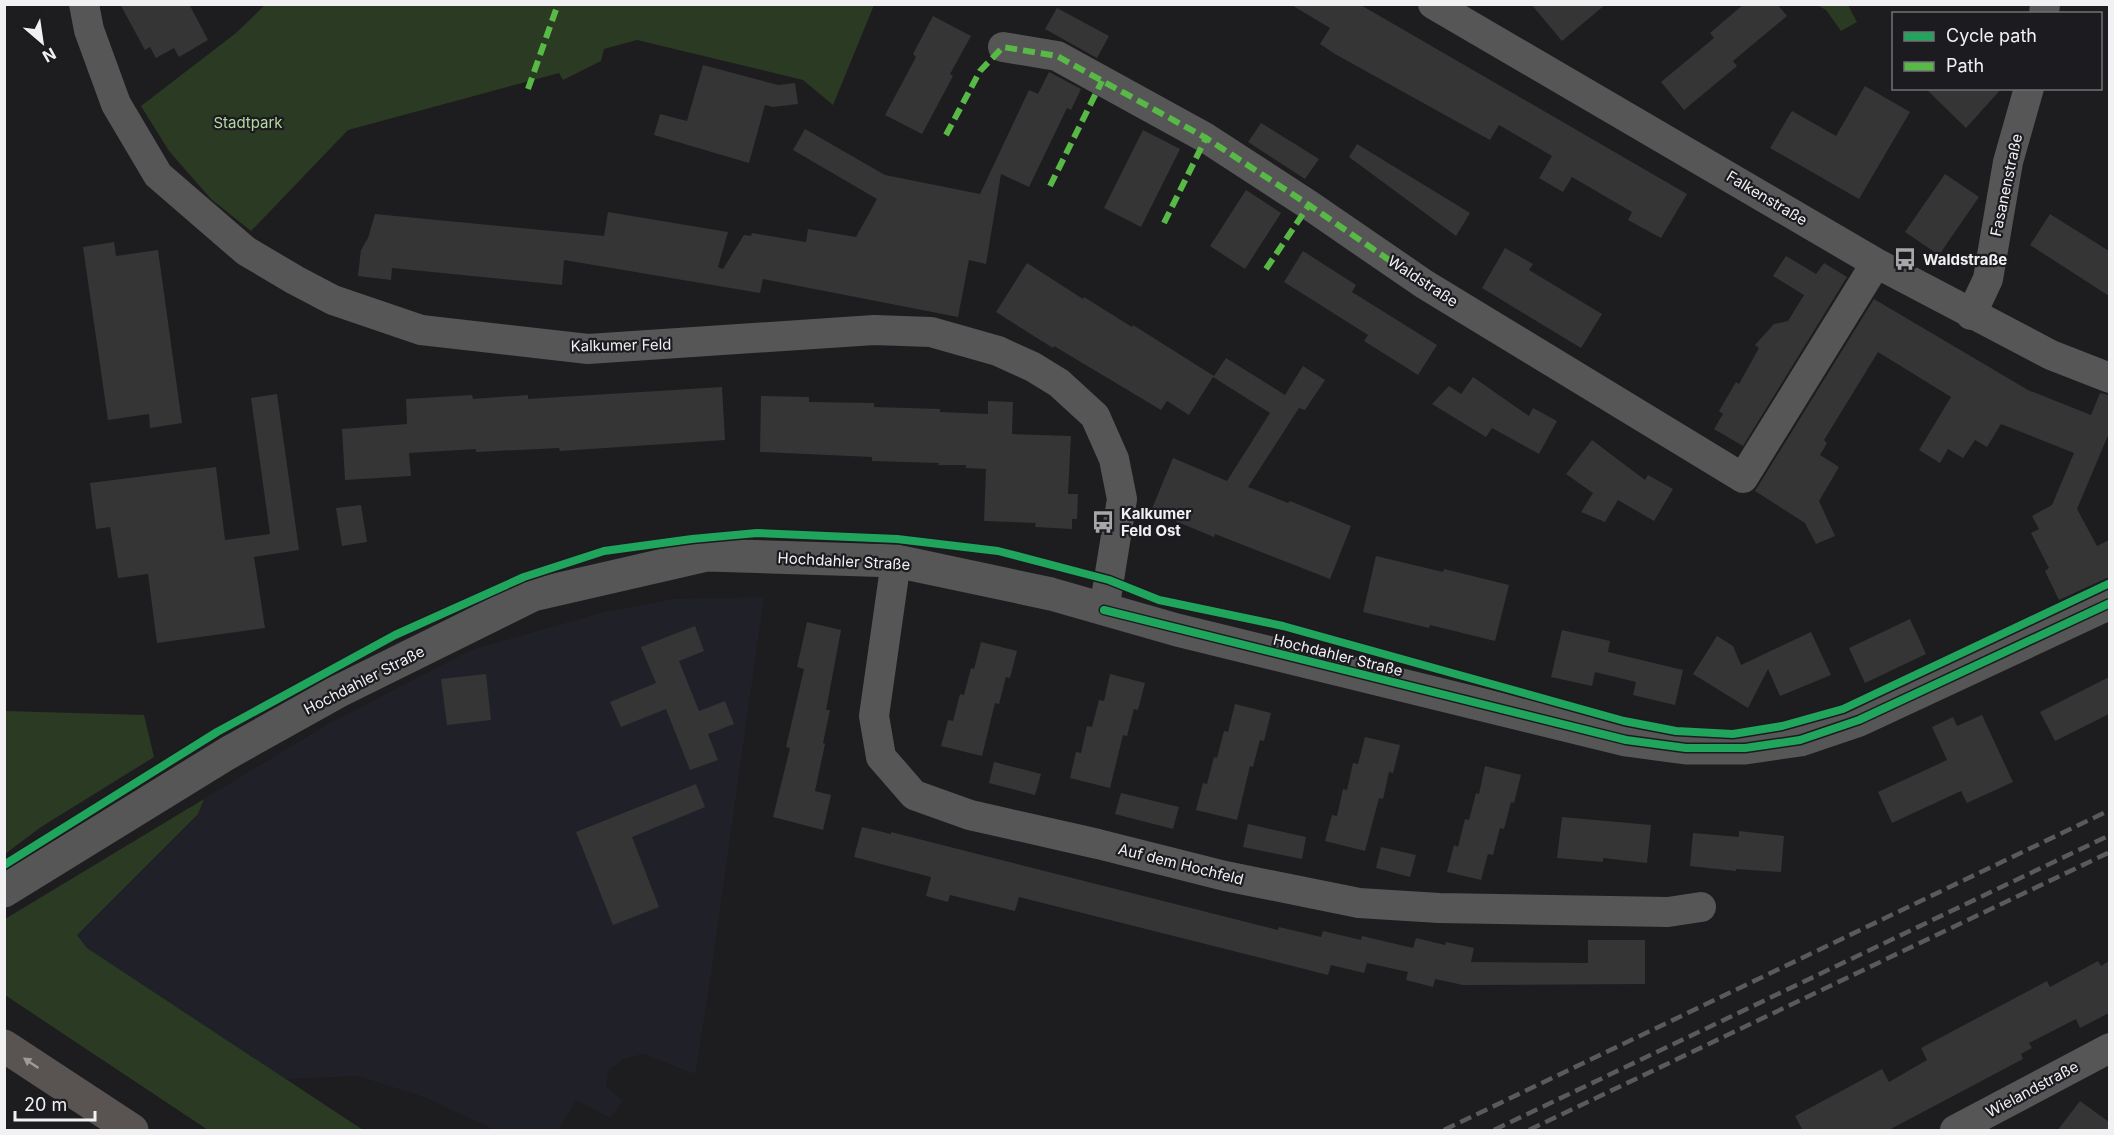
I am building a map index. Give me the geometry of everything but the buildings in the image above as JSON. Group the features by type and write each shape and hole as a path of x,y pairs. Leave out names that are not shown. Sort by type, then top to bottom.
{"highway":[{"path":"4,1046 132,1131"}],"main road":[{"name":"Hochdahler Straße","path":"4,891 238,747 337,692 533,595 707,555 896,561 1051,594 1104,610 1626,740 1686,748 1733,748 1800,740 1859,720 2109,603"}],"street":[{"name":"Kalkumer Feld","path":"84,4 89,30 116,104 158,176 246,251 333,300 420,330 588,349 874,330 931,332 998,351 1033,367 1059,383 1095,416 1114,459 1122,499 1104,610"},
{"name":"Falkenstraße","path":"1433,4 1876,263 1971,315 2051,355 2109,378"},
{"name":"Waldstraße","path":"1003,47 1057,56 1206,138 1425,284 1743,478 1876,263"},
{"name":"Fasanenstraße","path":"1971,315 1988,279 2008,162 2028,90"},
{"name":"Auf dem Hochfeld","path":"896,561 874,716 881,758 914,795 970,815 1225,876 1359,903 1438,908 1668,912 1701,907"},
{"name":"Wielandstraße","path":"1978,1126 2109,1048"}],"shaded area":[{"path":"764,597 695,1074 643,1054 624,1059 609,1069 606,1086 623,1101 610,1118 576,1100 559,1130 495,1130 424,1097 358,1076 286,1079 87,948 76,935 198,814 204,799 330,723 471,650 604,612 675,599"}],"green space":[{"name":"Stadtpark","path":"265,5 874,5 833,105 803,80 637,40 604,49 601,61 563,80 559,73 348,130 251,231 211,199 169,151 141,106 236,33"},
{"path":"1817,5 1848,5 1857,22 1841,31 1826,10"},
{"path":"5,711 144,715 154,757 41,827 5,854"},
{"path":"204,799 198,814 77,935 87,948 363,1130 208,1130 5,995 5,919"}],"railway":[{"path":"1444,1130 2110,810"},
{"path":"1494,1130 2110,835"},
{"path":"1529,1130 2110,852"}],"marked path":[{"path":"528,89 558,4"},
{"path":"946,135 980,71 1003,47 1057,56 1206,138 1424,284"},
{"path":"1050,186 1102,81"},
{"path":"1164,223 1206,138"},
{"path":"1266,269 1309,205"}],"cycle path":[{"path":"4,865 217,732 395,635 524,577 604,551 692,539 757,533 897,539 998,551 1109,580 1159,600 1283,626 1624,721 1676,731 1733,734 1782,726 1843,709 2110,583"},
{"path":"1104,610 1626,740 1686,748 1745,748 1800,740 1859,720 2110,603"}],"place":[{"name":"Waldstraße","path":"1905,259"},
{"name":"Kalkumer Feld Ost","path":"1103,522"}]}
